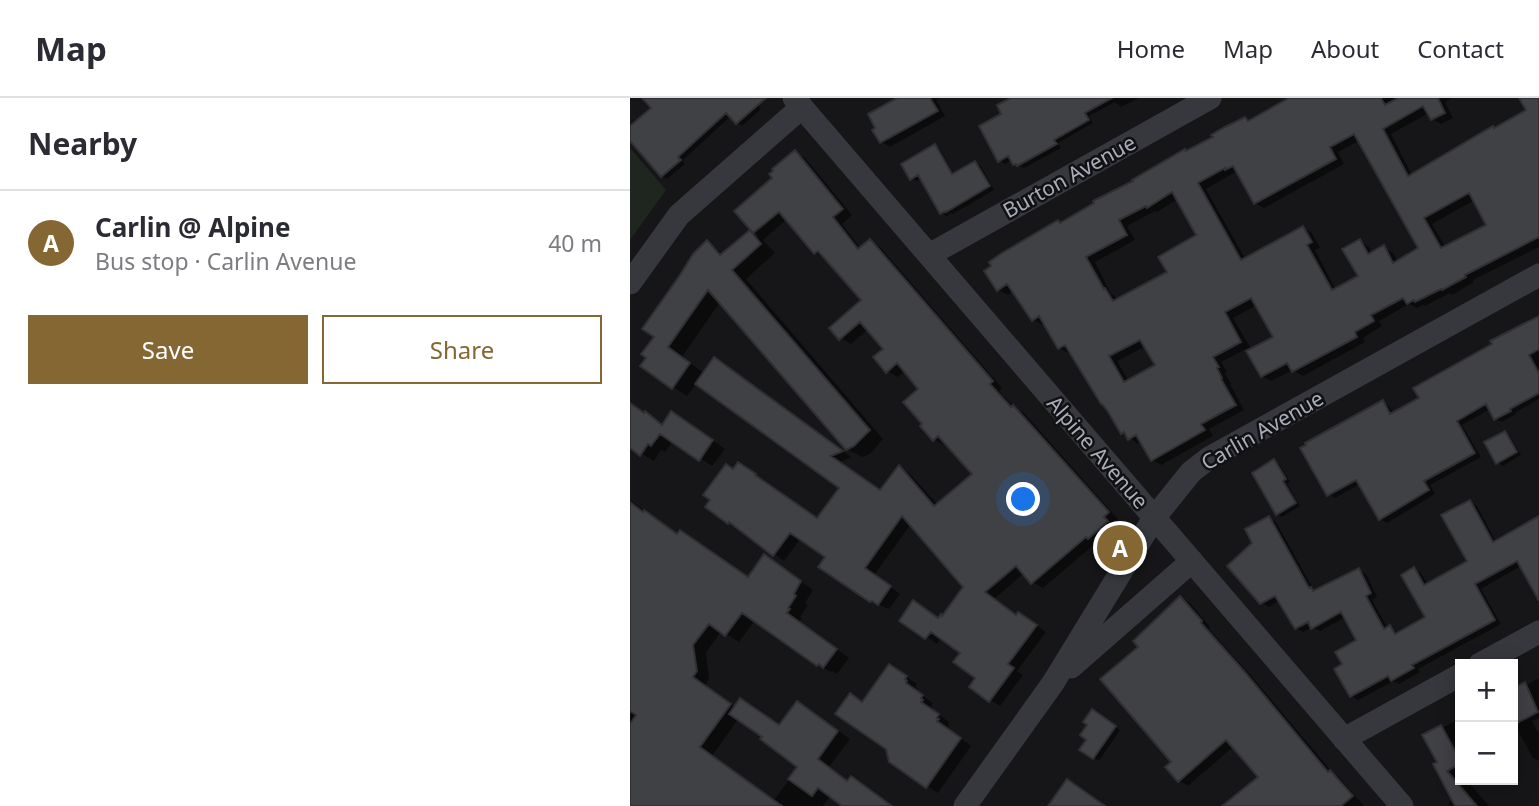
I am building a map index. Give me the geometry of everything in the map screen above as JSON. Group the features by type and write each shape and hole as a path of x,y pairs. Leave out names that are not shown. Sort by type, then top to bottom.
{"street":[{"name":"Burton Avenue","path":"929,255 1210,98"},
{"name":"Alpine Avenue","path":"798,103 1402,806"},
{"path":"630,284 679,215 798,103"},
{"name":"Carlin Avenue","path":"965,806 1053,683 1154,518 1191,472 1209,458 1539,275"},
{"path":"1053,683 1192,561"},
{"path":"1489,659 1539,632"},
{"path":"1345,739 1455,678"}],"shaded area":[{"path":"630,148 666,190 630,240"}],"building":[{"path":"642,98 766,98 736,124 726,113 678,157 681,160 661,177 630,141 630,126 651,108"},
{"path":"897,98 930,98 938,111 880,143 872,130 875,128 868,114"},
{"path":"1011,98 1112,98 1085,113 1089,120 1054,140 1057,144 1017,166 1013,165 1008,156 998,162 979,126 1001,114 997,105"},
{"path":"1289,98 1381,98 1385,105 1398,98 1438,98 1445,113 1431,120 1423,106 1383,129 1408,176 1493,126 1494,128 1526,110 1519,98 1539,98 1539,237 1465,275 1466,277 1442,290 1407,304 1403,298 1371,315 1374,321 1355,332 1357,337 1292,372 1287,363 1261,377 1246,351 1273,337 1251,298 1225,312 1241,342 1213,357 1219,367 1217,368 1221,379 1236,405 1201,424 1205,430 1151,461 1136,435 1128,440 1124,432 1121,434 1065,345 1058,349 1039,316 1032,321 1007,284 997,291 984,271 991,266 989,262 1002,253 1058,220 1060,223 1094,203 1093,201 1133,181 1185,149 1186,151 1213,137 1211,135 1225,127 1245,117 1248,121","holes":["1354,134 1418,248 1393,263 1384,245 1368,254 1360,239 1342,249 1358,276 1332,290 1307,245 1312,242 1303,226 1241,260 1198,183 1233,166 1254,204 1336,159 1330,147","1172,192 1196,235 1158,257 1167,272 1113,301 1086,257 1127,235 1119,220 1146,206 1147,208","1469,193 1486,225 1441,248 1424,218","1140,340 1155,365 1124,382 1109,356"]},
{"path":"935,144 952,174 975,161 990,186 940,214 918,175 910,180 901,164"},
{"path":"795,150 843,209 833,217 858,249 870,239 993,381 990,384 1011,407 1013,405 1109,512 1104,517 1108,521 1031,584 1016,566 985,592 1016,615 1018,612 1037,625 1008,664 1014,668 989,702 969,687 975,678 953,662 960,653 931,632 925,639 899,621 913,600 938,618 941,614 942,616 963,587 902,516 865,568 891,586 878,605 818,567 825,557 790,533 773,556 705,507 710,500 703,495 726,464 733,469 738,462 817,518 839,488 695,384 714,357 843,451 831,456 880,490 899,465 934,506 972,474 938,436 933,441 920,426 922,424 903,402 918,389 897,363 886,373 873,357 883,349 860,322 839,340 829,328 861,300 818,251 814,254 779,212 753,233 734,211 772,178 769,174 772,169"},
{"path":"750,230 761,244 732,270 870,430 846,450 708,290 668,347 690,363 672,389 640,366 646,358 641,354 654,337 642,329 693,254 707,240 720,255"},
{"path":"1539,316 1539,349 1529,355 1539,373 1539,393 1494,420 1486,404 1457,421 1475,453 1424,481 1429,490 1379,520 1356,480 1327,496 1300,448 1306,445 1305,443 1383,400 1390,414 1419,398 1413,388 1492,344 1490,341"},
{"path":"630,403 662,425 671,411 713,440 699,461 660,434 651,446 648,444 640,456 630,448"},
{"path":"1505,431 1517,452 1496,464 1484,442"},
{"path":"1274,459 1296,503 1276,515 1252,473"},
{"path":"1470,500 1493,542 1539,516 1539,601 1517,561 1475,584 1495,620 1412,665 1414,668 1391,681 1388,676 1350,697 1334,669 1342,664 1335,652 1356,640 1341,612 1311,629 1308,622 1295,629 1275,596 1260,604 1227,566 1252,543 1245,529 1269,516 1309,588 1313,591 1359,568 1371,593 1366,596 1384,629 1390,625 1395,634 1425,617 1401,575 1414,567 1424,585 1467,561 1441,515"},
{"path":"630,502 677,534 680,530 748,577 764,554 801,581 787,613 837,649 823,668 819,664 817,666 742,613 725,636 709,624 693,645 697,671 693,677 731,704 700,747 782,806 630,806 630,724 636,715 630,711"},
{"path":"1180,596 1328,772 1330,770 1353,796 1341,806 1222,806 1258,777 1226,740 1178,782 1165,767 1171,762 1100,679 1138,647 1133,641"},
{"path":"889,664 907,676 906,683 923,695 921,702 939,714 937,721 961,738 926,788 889,762 886,749 835,714 850,693 862,702"},
{"path":"1525,682 1538,712 1518,722 1518,722 1518,686"},
{"path":"740,698 779,725 797,701 838,731 818,759 847,781 851,776 892,806 842,806 818,788 812,796 788,779 797,767 760,739 762,737 729,714"},
{"path":"1092,709 1116,726 1093,759 1079,750 1086,740 1080,735 1087,725 1083,722"},
{"path":"1441,725 1455,751 1455,767 1447,771 1455,780 1455,785 1459,785 1477,806 1455,806 1433,764 1437,762 1422,735"},
{"path":"1067,779 1105,806 1048,806"}],"place":[{"name":"Carlin @ Alpine","path":"1120,548"}]}
